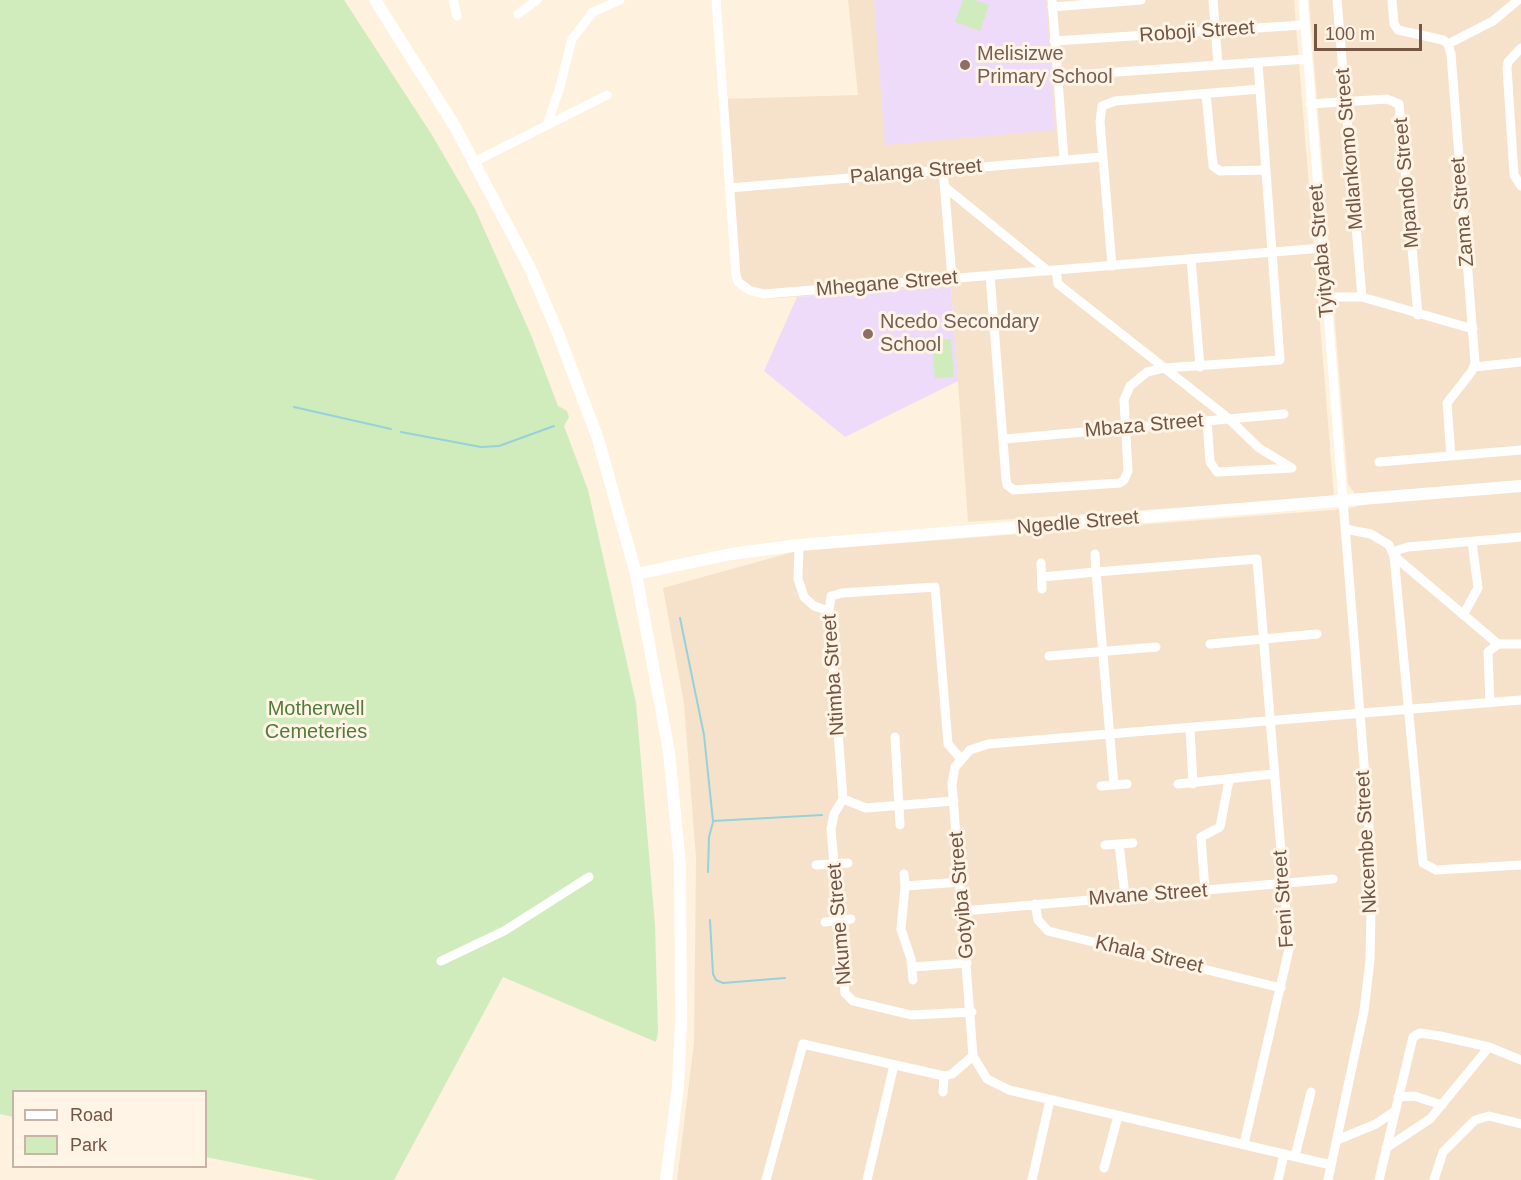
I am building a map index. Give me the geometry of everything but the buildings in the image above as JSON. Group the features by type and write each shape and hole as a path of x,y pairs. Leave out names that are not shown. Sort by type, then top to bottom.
{"main road":[{"path":"375,0 428,81 530,268 570,363 598,439 636,574 669,752 680,865 680,1054 666,1180"},
{"name":"Ngedle Street","path":"636,574 731,554 799,545 1521,486"}],"street":[{"path":"453,0 457,16"},
{"path":"518,14 537,0"},
{"path":"546,125 560,87 572,39 593,12 621,0"},
{"name":"Mhegane Street","path":"716,0 736,275 738,282 749,290 764,294 1322,248"},
{"path":"1064,160 1052,3 1141,0"},
{"path":"1213,0 1218,65"},
{"name":"Tyityaba Street","path":"1303,0 1343,501"},
{"name":"Mdlankomo Street","path":"1337,0 1362,297"},
{"path":"1392,0 1394,24 1398,30 1440,39 1448,44 1493,21 1518,0"},
{"name":"Roboji Street","path":"1054,41 1304,25"},
{"name":"Zama Street","path":"1448,44 1473,329 1474,367"},
{"path":"1521,48 1508,62 1507,69 1514,174 1521,186"},
{"path":"1058,75 1307,59"},
{"path":"990,275 1005,439 1006,479 1007,485 1014,490 1120,483 1128,471 1123,405 1130,387 1147,372 1164,368 1280,360 1258,63"},
{"path":"1112,266 1100,112 1105,104 1260,89"},
{"path":"1206,94 1213,166 1220,171 1266,170"},
{"path":"474,162 607,95"},
{"name":"Mpando Street","path":"1310,104 1387,99 1399,104 1418,315"},
{"name":"Palanga Street","path":"729,188 1102,157"},
{"path":"943,169 952,278"},
{"path":"945,187 1052,271 1058,284 1228,418 1259,448 1292,468 1217,472 1210,462 1206,421"},
{"path":"1191,259 1200,367"},
{"path":"1326,297 1362,297 1473,329"},
{"path":"1451,456 1447,403 1474,367 1521,362"},
{"name":"Mbaza Street","path":"1005,439 1284,414"},
{"path":"1379,462 1521,450"},
{"name":"Nkcembe Street","path":"1328,1180 1362,1028 1370,949 1372,864 1343,501"},
{"path":"1345,529 1364,532 1379,538 1389,545 1394,556 1423,863 1436,870 1521,865"},
{"path":"1394,556 1398,550 1408,547 1521,537"},
{"path":"1463,615 1478,588 1472,542"},
{"path":"799,545 798,579 804,597 814,606 828,611"},
{"path":"1095,554 1114,785"},
{"path":"1394,556 1498,644"},
{"name":"Feni Street","path":"1096,572 1257,559 1289,949 1244,1144"},
{"path":"1041,563 1042,590"},
{"path":"1042,577 1096,572"},
{"name":"Ntimba Street","path":"843,798 828,611 829,600 834,594 935,586 948,744 960,759"},
{"path":"1210,644 1317,634"},
{"path":"1490,703 1488,652 1498,644 1521,644"},
{"path":"1049,657 1156,647"},
{"path":"960,759 970,750 988,744 1521,700"},
{"path":"1190,729 1193,784"},
{"path":"895,737 900,825"},
{"name":"Gotyiba Street","path":"960,759 953,774 954,801 974,1056 991,1083 1050,1100 1331,1165"},
{"path":"1178,784 1274,774"},
{"path":"1205,890 1201,837 1220,827 1229,780"},
{"path":"1101,786 1127,784"},
{"path":"843,798 861,808 954,801"},
{"name":"Nkume Street","path":"843,798 831,824 845,993 849,999 911,1015 972,1012"},
{"path":"1105,845 1133,843"},
{"path":"1119,844 1125,896"},
{"path":"816,865 848,863"},
{"path":"904,874 901,929 913,967 913,980"},
{"path":"441,961 504,931 589,877"},
{"name":"Mvane Street","path":"963,911 1333,879"},
{"path":"905,886 961,882"},
{"name":"Khala Street","path":"1035,904 1038,920 1048,931 1281,988"},
{"path":"825,922 851,919"},
{"path":"913,967 967,963"},
{"path":"1379,1180 1410,1042 1416,1035 1425,1033 1489,1047 1520,1059"},
{"path":"766,1180 803,1044 944,1076 952,1074 974,1056"},
{"path":"1386,1148 1430,1119 1489,1047"},
{"path":"867,1180 894,1065"},
{"path":"943,1092 944,1076"},
{"path":"1295,1156 1311,1092"},
{"path":"1398,1097 1414,1096 1443,1105"},
{"path":"1032,1180 1050,1100"},
{"path":"1336,1140 1376,1124 1395,1111"},
{"path":"1104,1168 1118,1116"},
{"path":"1434,1180 1443,1152 1475,1120 1489,1116 1521,1124"},
{"path":"1278,1180 1284,1154"}],"shaded area":[{"path":"848,0 1294,0 1334,497 968,522 951,286 765,299 764,294 738,282 723,99 858,95"},
{"name":"Melisizwe Primary School","path":"874,0 1046,0 1055,130 885,145"},
{"path":"1309,0 1521,0 1521,481 1355,494 1348,484"},
{"name":"Ncedo Secondary School","path":"951,286 958,381 845,437 764,371 797,297"},
{"path":"1521,491 1521,1180 677,1180 694,1043 696,858 684,704 663,588 797,551 1346,509 1376,502"}],"green space":[{"name":"Motherwell Cemeteries","path":"0,0 344,0 432,135 475,209 531,335 558,406 567,411 569,417 564,426 588,490 636,703 655,925 658,1032 656,1042 503,977 394,1180 318,1180 207,1157 207,1090 12,1090 12,1117 0,1114"},
{"path":"963,0 975,0 989,5 980,31 955,22"},
{"path":"951,339 954,377 935,378 931,340"}],"waterway":[{"path":"294,407 391,429"},
{"path":"401,432 481,447 499,446 554,426"},
{"path":"680,618 704,735 713,821 822,815"},
{"path":"708,872 709,837 713,822"},
{"path":"710,920 713,974 716,980 723,983 785,978"}],"place":[{"name":"Melisizwe Primary School","path":"965,65"},
{"name":"Ncedo Secondary School","path":"868,334"}]}
